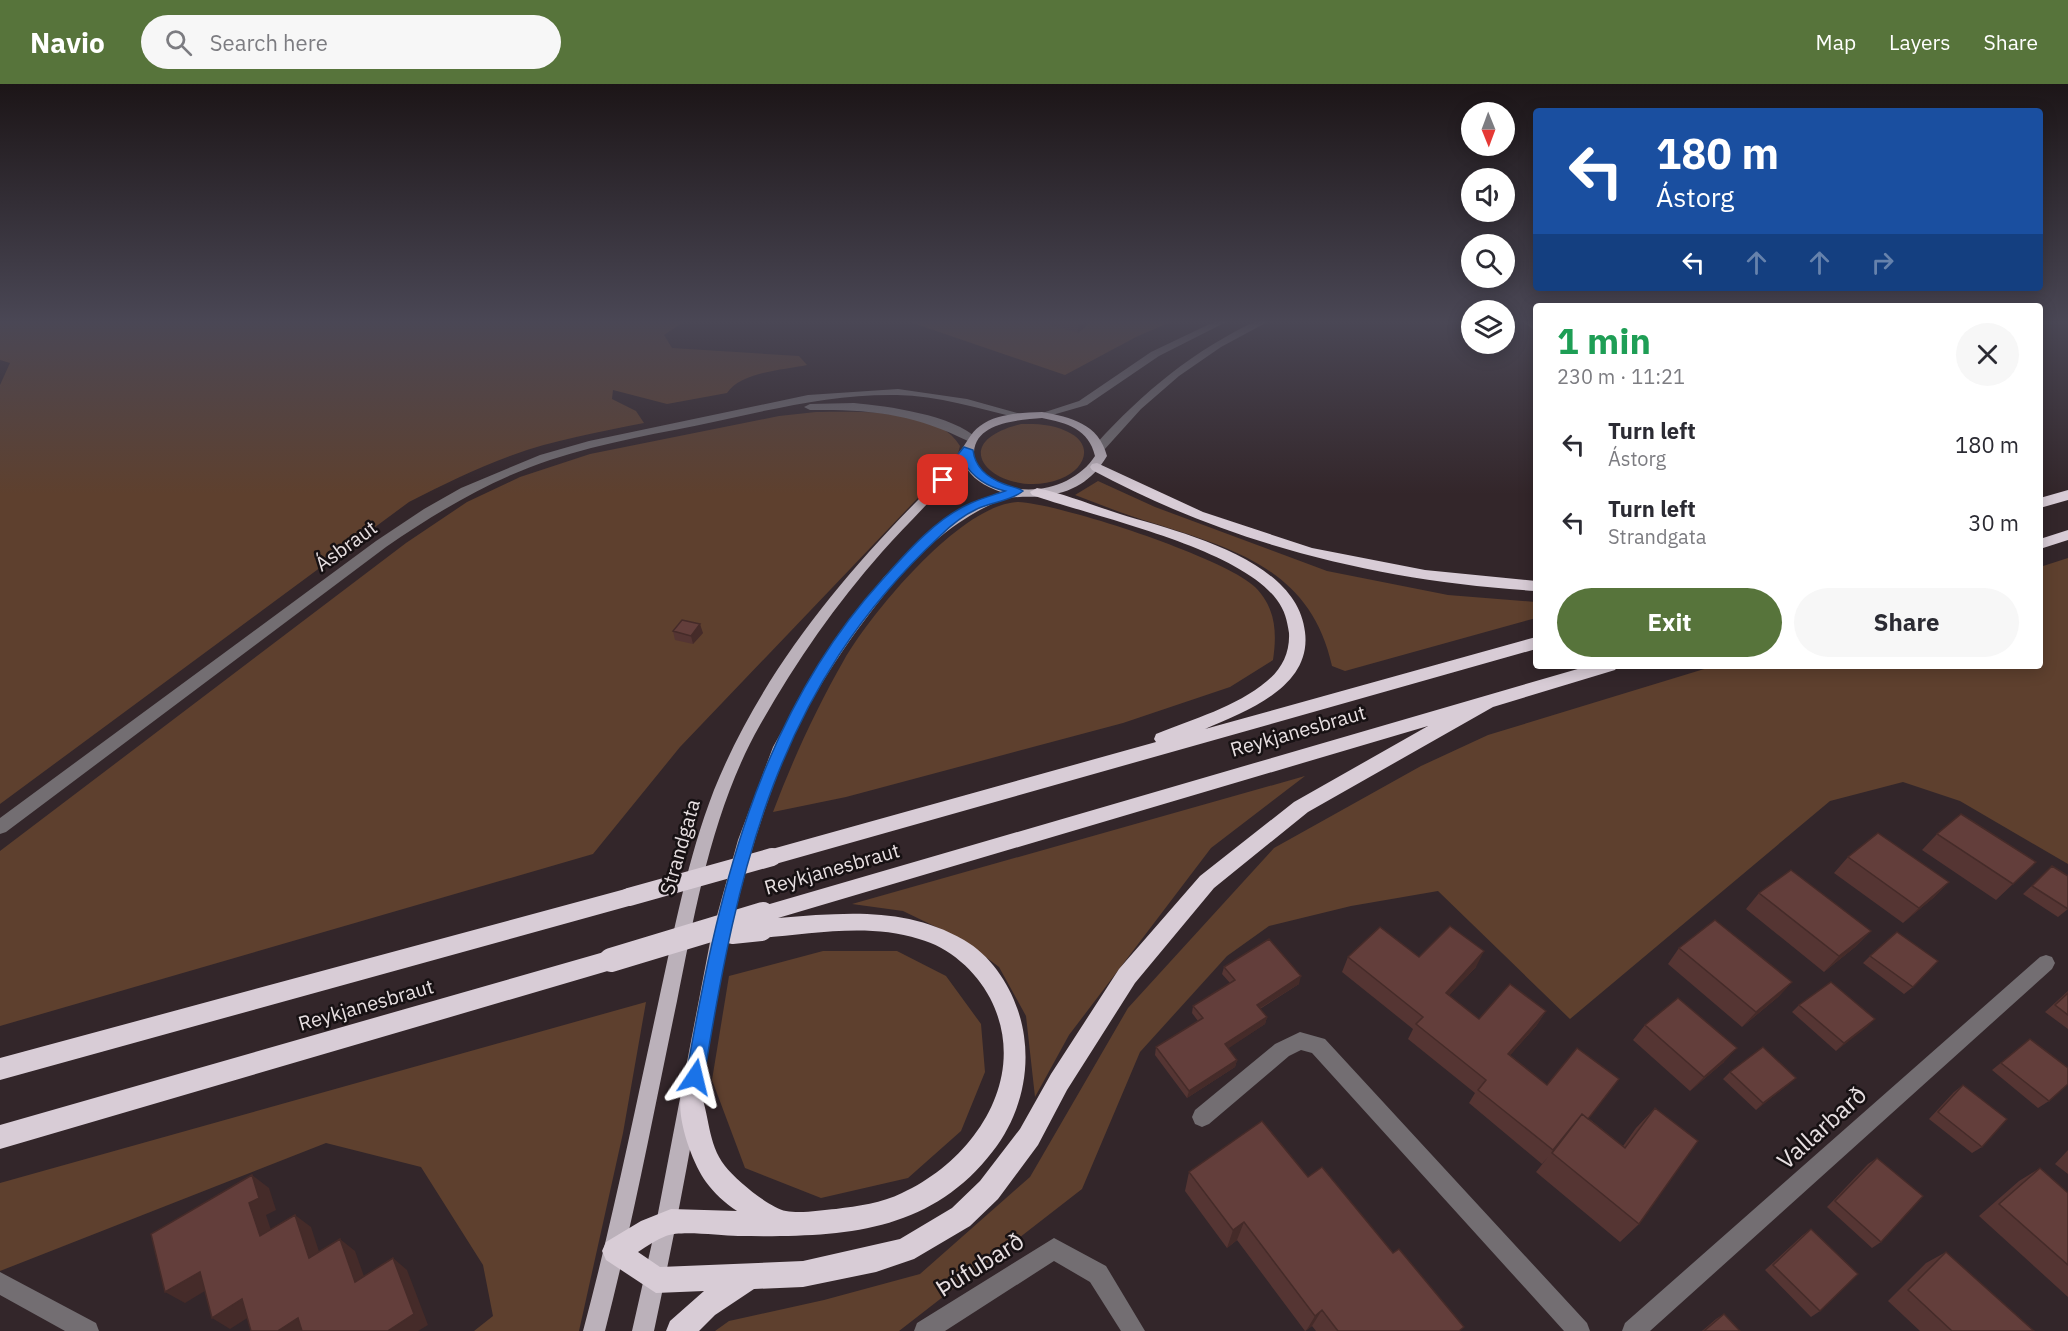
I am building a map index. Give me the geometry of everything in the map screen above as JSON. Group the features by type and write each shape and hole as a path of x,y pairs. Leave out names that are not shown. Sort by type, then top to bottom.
{"highway":[{"path":"1097,467 1142,491 1187,510 1337,559 1423,576 1533,586"},
{"path":"1037,492 1173,536 1228,557 1249,568 1284,598 1294,615 1299,631 1293,662 1267,690 1101,766"},
{"path":"2043,502 2068,495"},
{"path":"2043,543 2068,536"},
{"name":"Reykjanesbraut","path":"0,1070 1101,766 1533,644"},
{"name":"Reykjanesbraut","path":"0,1137 694,936 762,922 1492,699 1598,669"},
{"path":"762,922 886,923 910,927 939,936 960,948 990,977 1003,996 1011,1019 1014,1044 1009,1096 1002,1114 967,1163 950,1179 908,1205 884,1213 831,1221 669,1222 615,1251 656,1280 803,1274 876,1259 904,1250 961,1217 989,1190 1029,1137 1059,1082 1127,976 1208,882 1301,807 1359,772 1492,699"},
{"path":"691,1097 701,1150 717,1177 729,1191 748,1205 782,1223"},
{"path":"680,1331 716,1299 749,1277"}],"main road":[{"path":"1042,415 1059,418 1086,429 1100,447 1101,456 1097,467 1076,484 1037,492 1000,487 980,475 969,460 970,445 992,424 1022,416 1042,415"},
{"name":"Strandgata","path":"594,1331 615,1251 698,858 723,789 752,726 808,634 877,549 934,491 970,445"},
{"path":"643,1331 669,1222 712,977 738,868 764,785 803,702 840,641 870,602 909,558 938,531 973,506 1017,491"}],"street":[{"path":"1042,415 1083,403 1119,378"},
{"path":"1100,447 1140,402 1168,378"},
{"name":"Ásbraut","path":"0,827 301,602 428,512 476,486 544,458 589,445 808,398 898,392 967,402 1022,416"},
{"name":"Ásbraut","path":"763,409 848,406 917,414 940,422 970,445"},
{"name":"Vallarbarð","path":"1633,1331 2046,963"},
{"path":"1202,1117 1282,1050 1300,1041 1318,1045 1579,1331"},
{"name":"Þúfubarð","path":"926,1331 1054,1249 1098,1274 1134,1331"},
{"path":"0,1283 88,1331"}],"shaded area":[{"path":"3,378 747,378 733,386 727,393 667,404 613,390 612,399 636,411 644,423 526,450 446,483 409,502 0,804 0,385"},
{"path":"816,412 895,414 934,424 949,433 960,446 957,457 680,747 593,854 0,1026 0,851 406,543 467,502 520,477 590,454 779,416"},
{"path":"1021,424 1055,427 1075,436 1084,450 1084,456 1076,470 1060,479 1039,484 1018,483 1001,477 988,468 981,456 983,445 996,433"},
{"path":"1098,481 1155,507 1327,571 1448,595 1533,602 1533,619 1345,671 1332,666 1322,633 1307,607 1288,585 1265,568 1213,543 1075,495"},
{"path":"1018,502 1069,512 1142,534 1238,575 1255,587 1271,612 1275,631 1273,660 1230,687 1123,723 846,797 773,812 824,697 844,660 875,615 896,589 945,540 995,507"},
{"path":"2068,558 2068,864 1960,801 1903,782 1830,801 1570,1019 1438,891 1351,906 1269,926 1227,956 1140,1052 1082,1189 899,1331 715,1331 729,1321 824,1300 920,1274 1030,1177 1128,1008 1274,848 1421,766 1488,735 1704,669 2043,669 2043,566"},
{"path":"1305,776 1211,848 1069,1035 1035,1097 1026,1016 999,967 963,940 903,911 852,904"},
{"path":"823,951 897,951 946,976 981,1024 985,1072 961,1131 908,1178 821,1198 745,1168 712,1080 729,976"},
{"path":"646,1002 623,1133 579,1331 474,1331 493,1316 483,1265 421,1167 326,1143 0,1271 0,1183"}],"building":[{"path":"682,620 700,624 691,636 673,631"},
{"path":"1961,814 2036,862 2013,884 1937,834"},
{"path":"1878,833 1949,882 1919,908 1848,857"},
{"path":"2052,866 2068,876 2068,909 2032,886"},
{"path":"1791,870 1871,931 1839,956 1759,893"},
{"path":"1715,920 1792,982 1756,1012 1679,948"},
{"path":"1450,926 1484,951 1446,993 1479,1019 1510,984 1546,1011 1508,1054 1547,1085 1577,1048 1619,1079 1588,1119 1582,1114 1553,1150 1478,1090 1486,1080 1416,1024 1423,1017 1348,957 1380,927 1419,957"},
{"path":"1897,932 1938,961 1913,987 1870,956"},
{"path":"1269,939 1301,976 1257,1005 1267,1017 1225,1044 1237,1060 1189,1091 1156,1047 1203,1018 1193,1006 1235,980 1224,967"},
{"path":"1831,982 1875,1019 1844,1043 1799,1005"},
{"path":"2068,993 2068,1015 2055,1005"},
{"path":"1678,998 1737,1048 1704,1077 1645,1025"},
{"path":"2030,1039 2068,1068 2068,1084 2049,1101 2001,1063"},
{"path":"1763,1047 1796,1078 1763,1103 1730,1072"},
{"path":"1963,1085 2007,1119 1982,1147 1938,1112"},
{"path":"1655,1108 1698,1141 1639,1224 1552,1153 1582,1114 1625,1148"},
{"path":"1262,1121 1308,1177 1322,1167 1393,1253 1399,1249 1464,1327 1459,1331 1338,1331 1322,1310 1315,1316 1244,1222 1233,1230 1189,1172"},
{"path":"1877,1158 1923,1196 1881,1242 1835,1201"},
{"path":"2040,1168 2068,1193 2068,1265 1999,1204"},
{"path":"252,1175 259,1198 249,1203 260,1236 295,1215 309,1258 340,1239 355,1282 393,1258 414,1314 388,1331 302,1331 298,1318 278,1331 251,1331 242,1299 212,1318 200,1272 165,1292 151,1234"},
{"path":"1811,1229 1858,1274 1820,1311 1773,1265"},
{"path":"1946,1252 2034,1331 1952,1331 1908,1290"},
{"path":"1724,1314 1740,1331 1704,1331"}],"route":[{"path":"695,1077 712,977 738,868 764,785 803,702 840,641 903,564 938,531 973,506 987,499 1017,491 1000,487 985,480 974,471 968,450 943,480"}]}
